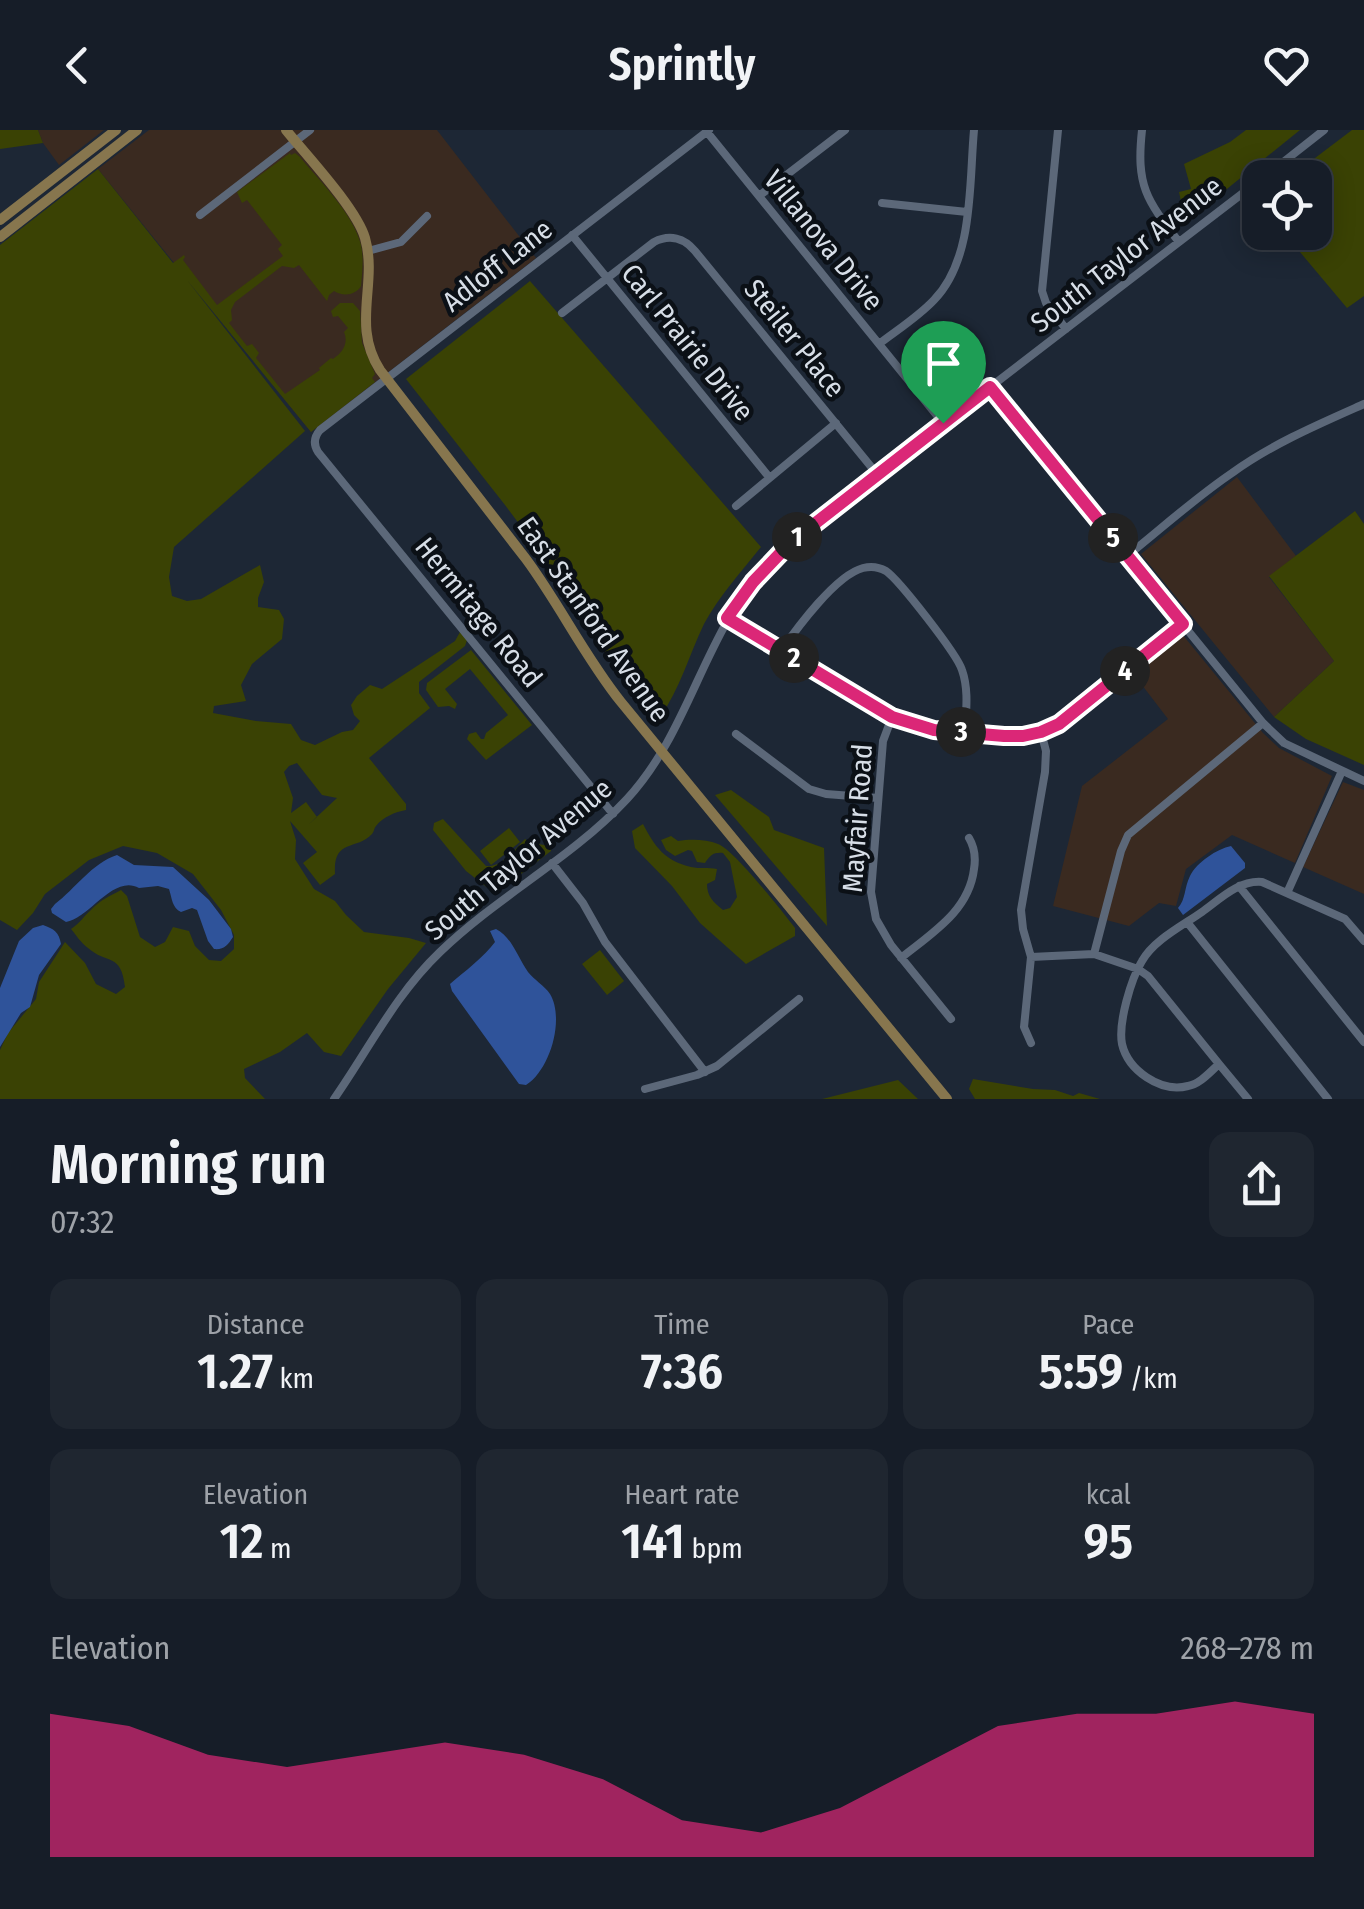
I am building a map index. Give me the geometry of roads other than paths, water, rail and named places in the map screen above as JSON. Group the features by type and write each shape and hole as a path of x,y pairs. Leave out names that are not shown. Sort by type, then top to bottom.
{"main road":[{"path":"0,220 116,130"},
{"path":"0,237 137,130"},
{"name":"East Stanford Avenue","path":"286,130 362,230 368,252 365,333 376,364 526,558 588,659 948,1099"}],"street":[{"path":"200,215 310,130"},
{"path":"759,196 846,130"},
{"path":"880,344 933,302 949,280 962,250 974,130"},
{"path":"1058,130 1042,292 1046,304 1066,329"},
{"path":"1142,130 1139,161 1145,192 1179,242"},
{"name":"South Taylor Avenue","path":"1285,160 1324,130"},
{"name":"Villanova Drive","path":"708,131 943,423"},
{"name":"Adloff Lane","path":"315,437 708,131"},
{"path":"104,139 112,150"},
{"name":"South Taylor Avenue","path":"334,1099 386,1016 426,965 460,933 613,814 645,778 681,719 727,618 778,554 1242,193"},
{"path":"882,204 967,212"},
{"path":"368,252 401,242 427,216"},
{"name":"Steiler Place","path":"607,278 654,242 674,232 695,251 877,474"},
{"name":"Carl Prairie Drive","path":"572,236 769,477"},
{"path":"562,313 607,278"},
{"path":"990,387 1263,723 1284,743 1364,781"},
{"path":"1127,556 1241,467 1364,404"},
{"path":"736,506 836,422"},
{"name":"Hermitage Road","path":"315,437 318,452 613,814"},
{"path":"782,651 814,608 852,574 868,567 880,569 888,573 959,662 966,687 965,732"},
{"path":"727,618 892,717 921,727 1004,736 1041,732 1067,719 1183,624"},
{"name":"Mayfair Road","path":"892,717 883,742 873,904 882,932 951,1019"},
{"path":"1094,954 1128,835 1263,723"},
{"path":"1031,1043 1024,1027 1031,957 1021,910 1046,772 1041,732"},
{"path":"736,734 809,790 878,798"},
{"path":"1287,893 1342,770"},
{"path":"901,958 950,918 964,900 974,872 975,852 969,838"},
{"path":"552,863 606,942 705,1072"},
{"path":"1220,1064 1183,1087 1147,1078 1125,1062 1122,1029 1128,1000 1142,959 1153,948 1239,886 1258,881 1345,919 1364,940"},
{"path":"1239,886 1364,1042"},
{"path":"1187,922 1328,1099"},
{"path":"1031,957 1094,954 1138,969 1156,985 1248,1099"},
{"path":"645,1089 705,1072 800,999"}],"water":[{"path":"1231,846 1245,868 1183,915 1178,908 1193,871 1208,857"},
{"path":"117,855 134,865 173,867 209,900 233,937 223,948 214,949 197,910 181,912 169,889 158,886 120,887 66,922 52,913 55,904 92,870"},
{"path":"43,925 55,932 61,944 39,975 30,1007 21,1013 0,1047 0,988 19,941 33,928"},
{"path":"496,929 511,942 528,972 548,991 554,1004 553,1043 542,1068 526,1085 519,1084 450,984 491,947 495,942 490,931"}]}
